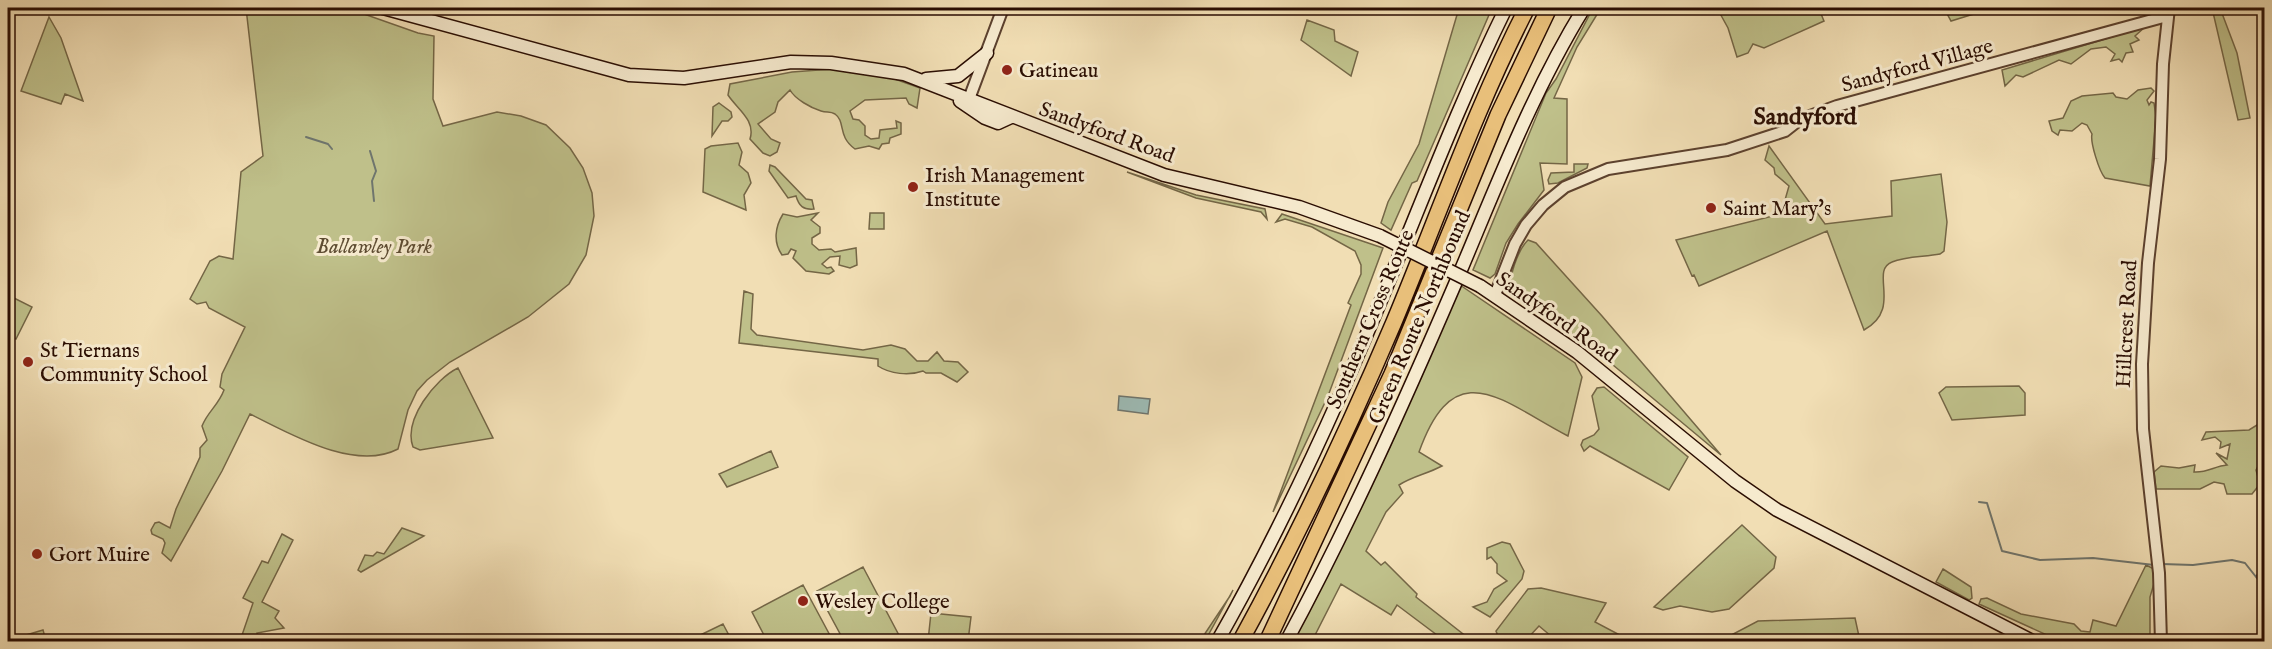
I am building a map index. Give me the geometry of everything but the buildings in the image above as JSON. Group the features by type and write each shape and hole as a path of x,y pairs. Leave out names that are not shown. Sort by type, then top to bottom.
{"highway":[{"name":"Southern Cross Route","path":"1240,642 1305,515 1394,322 1504,54 1526,8"},
{"name":"Southern Cross Route","path":"1267,642 1392,375 1498,115 1549,8"},
{"path":"1464,200 1559,8"}],"main road":[{"name":"Sandyford Road","path":"383,8 629,75 684,78 791,62 880,68 922,80 1011,117 1173,178 1299,207 1380,236 1495,295 1577,352 1759,498 1794,520 1860,550 2034,642"},
{"path":"1217,642 1280,524 1336,405 1467,90 1506,8"},
{"name":"Green Route Northbound","path":"1286,642 1388,438 1530,110 1584,8"},
{"path":"922,80 958,76 987,53"},
{"name":"Sandyford Road","path":"949,91 985,118 998,123 1011,117"}],"street":[{"path":"969,99 1003,8"},
{"name":"Sandyford Village","path":"1495,295 1515,244 1530,220 1559,192 1588,176 1615,168 1727,150 1785,131 1799,120 1847,103 2168,12"},
{"name":"Hillcrest Road","path":"2161,642 2159,573 2144,453 2142,364 2148,263 2160,159 2163,64 2168,12"}],"green space":[{"name":"Ballawley Park","path":"246,8 347,8 418,33 434,36 433,99 443,126 497,112 521,116 546,125 570,148 583,168 592,193 594,216 586,255 569,284 528,317 450,362 427,380 417,391 408,410 398,449 381,455 362,456 342,453 302,439 250,414 222,471 171,561 162,553 165,543 163,539 152,534 151,530 155,523 159,522 170,528 176,509 200,457 200,448 207,440 202,426 224,390 220,387 222,374 245,327 209,308 206,302 197,304 190,299 210,261 219,256 233,259 241,172 263,156"},
{"path":"1459,8 1492,8 1417,181 1412,183 1391,230 1381,223 1388,202 1419,144"},
{"path":"1593,8 1601,8 1577,47 1554,98 1567,99 1567,164 1540,163 1544,190 1506,243 1495,274 1490,278 1473,270 1546,93 1556,79"},
{"path":"1717,8 1822,8 1819,9 1824,21 1764,48 1753,44 1748,53 1737,57 1728,28"},
{"path":"1944,8 1987,8 1987,10 1951,21"},
{"path":"2212,8 2220,8 2237,53 2250,118 2238,120"},
{"path":"49,17 61,38 83,101 65,94 61,104 21,91"},
{"path":"1307,20 1334,30 1335,41 1358,52 1351,76 1301,40"},
{"path":"2145,27 2135,36 2139,40 2130,44 2133,52 2126,53 2122,62 2119,59 2111,61 2115,54 2106,47 2091,49 2071,64 2059,60 2023,77 2016,75 2005,86 2002,70"},
{"path":"832,69 892,78 920,88 917,108 909,104 906,98 865,100 850,111 853,119 859,120 865,126 865,135 871,139 879,138 880,130 897,128 896,121 901,123 901,134 890,138 889,143 882,144 879,149 869,146 855,149 846,139 835,114 808,105 790,90 778,102 775,112 758,124 771,139 780,143 777,152 770,156 763,153 750,139 750,126 745,115 728,95 730,84 792,72"},
{"path":"2151,88 2154,91 2147,100 2149,105 2151,102 2154,103 2156,117 2150,186 2105,178 2092,143 2092,134 2087,125 2082,123 2072,131 2060,130 2058,135 2052,131 2049,121 2063,118 2071,101 2082,96 2113,93 2116,97 2127,99 2138,90"},
{"path":"719,103 731,112 732,117 728,121 722,121 712,136 713,107"},
{"path":"738,143 742,152 739,165 748,173 751,183 744,195 746,210 703,192 705,149 711,146"},
{"path":"1769,146 1825,224 1892,216 1891,181 1941,174 1947,222 1944,251 1940,254 1897,260 1886,267 1883,273 1882,312 1864,330 1827,231 1699,286 1694,275 1692,276 1676,240 1781,214 1789,186 1775,174 1774,168 1765,160"},
{"path":"1574,164 1588,164 1587,168 1558,183 1549,184 1551,173 1574,172"},
{"path":"770,165 775,167 806,199 812,200 814,209 802,207 796,196 788,198 769,171"},
{"path":"1127,172 1196,195 1265,209 1267,219 1261,212 1196,198"},
{"path":"818,213 811,220 820,227 820,233 812,238 812,244 819,250 831,249 835,252 856,248 857,265 850,268 839,265 840,256 830,257 822,264 827,268 831,267 834,271 829,274 806,271 793,258 796,251 791,249 788,254 782,255 777,245 776,234 783,214 797,217"},
{"path":"870,213 884,213 884,229 869,229"},
{"path":"1282,214 1383,248 1328,396 1273,512 1351,305 1348,303 1361,274 1361,265 1355,251 1312,227 1285,219 1276,222"},
{"path":"1528,240 1536,243 1602,316 1721,455 1595,350 1513,292 1511,280 1514,264"},
{"path":"1460,285 1575,363 1582,377 1568,436 1501,399 1482,393 1464,394 1448,402 1433,421 1419,452 1442,466 1399,485 1403,493 1386,512 1366,551 1381,565 1385,562 1417,594 1416,597 1472,641 1445,641 1397,605 1391,615 1341,584 1312,641 1292,642 1389,449"},
{"path":"744,291 753,294 751,329 757,335 863,350 891,345 905,349 917,361 928,361 937,352 944,361 958,362 968,372 957,382 941,373 923,371 906,374 888,371 878,366 878,359 739,343"},
{"path":"8,295 32,307 16,339 8,335"},
{"path":"458,368 493,438 420,450 413,447 411,436 413,425 423,402 440,381"},
{"path":"2019,386 2025,393 2025,415 1952,420 1939,393 1946,387"},
{"path":"1604,387 1688,457 1669,490 1590,446 1584,451 1581,445 1583,440 1594,435 1599,429 1592,396 1597,388"},
{"path":"2264,409 2264,455 2256,470 2260,484 2252,494 2227,494 2224,484 2214,482 2200,489 2156,489 2154,472 2161,466 2179,468 2195,465 2194,472 2199,472 2227,465 2216,453 2227,459 2230,444 2220,448 2221,442 2215,437 2202,440 2206,432 2249,430 2262,422"},
{"path":"771,451 778,467 727,487 719,474"},
{"path":"1742,525 1776,557 1774,568 1729,609 1712,612 1680,606 1663,610 1654,607"},
{"path":"402,528 424,536 361,572 358,570 365,555 373,556 377,552 384,554"},
{"path":"282,534 293,540 262,602 279,611 275,618 284,628 257,633 259,641 240,641 253,603 243,598 262,561 268,563"},
{"path":"1502,542 1510,544 1524,571 1522,579 1490,617 1473,607 1487,602 1494,589 1507,581 1497,573 1497,564 1491,557 1487,559 1487,548"},
{"path":"2146,565 2154,569 2155,580 2150,597 2150,641 2060,641 1979,604 1981,599 1987,598 2021,614 2074,624 2081,631 2090,632 2093,620 2116,626"},
{"path":"863,567 902,641 844,641 817,591"},
{"path":"1943,569 1971,587 1972,598 1969,600 1936,582"},
{"path":"803,585 833,641 767,641 752,612"},
{"path":"1541,588 1606,603 1595,622 1631,641 1557,641 1539,626 1525,641 1500,641 1496,631 1528,589"},
{"path":"1228,598 1205,641 1200,641"},
{"path":"931,613 971,617 968,641 928,641"},
{"path":"1855,618 1860,641 1720,641 1758,621"},
{"path":"723,624 732,641 688,641"},
{"path":"43,630 46,641 17,641 16,638"}],"water":[{"path":"1119,396 1150,399 1148,414 1118,410"}],"waterway":[{"path":"306,137 328,144 332,149"},
{"path":"370,151 376,171 372,181 374,201"},
{"path":"1979,502 1987,503 2002,551 2040,560 2093,558 2154,565"},
{"path":"2162,564 2193,565 2232,560 2245,563 2264,587"},
{"path":"2256,576 2264,570"}],"place":[{"name":"Gatineau","path":"1007,70"},
{"name":"Irish Management Institute","path":"913,187"},
{"name":"Saint Mary's","path":"1711,208"},
{"name":"St Tiernans Community School","path":"28,362"},
{"name":"Gort Muire","path":"37,554"},
{"name":"Wesley College","path":"803,601"}],"district":[{"name":"Sandyford","path":"1805,116"}]}
